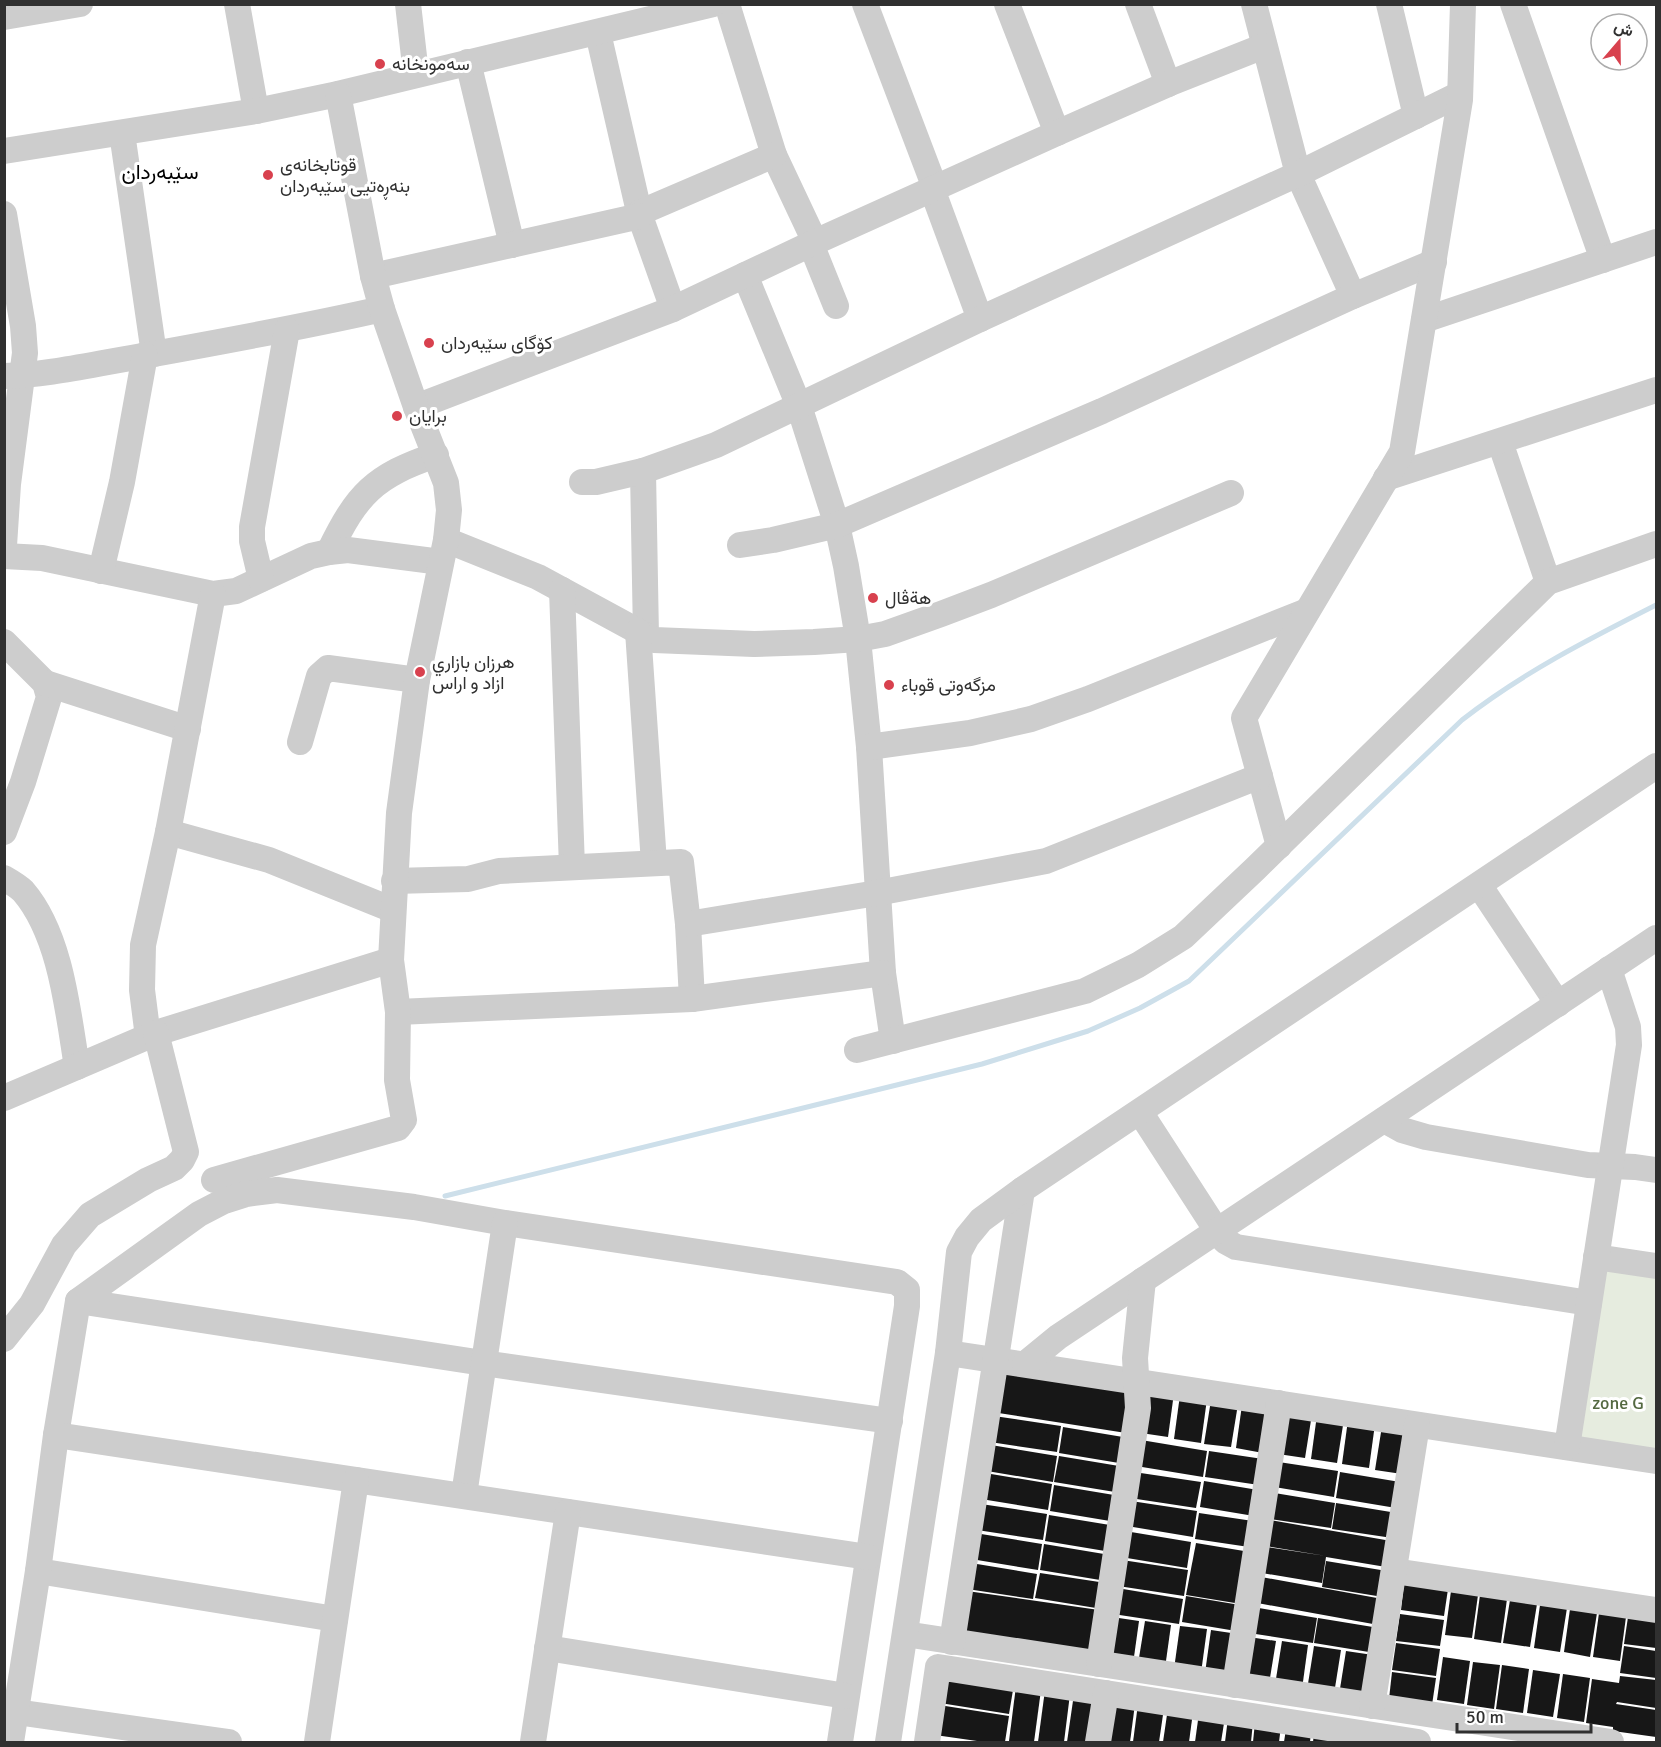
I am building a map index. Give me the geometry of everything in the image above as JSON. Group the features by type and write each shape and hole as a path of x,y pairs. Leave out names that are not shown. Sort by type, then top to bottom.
{"street":[{"path":"4,17 80,4"},
{"path":"237,4 255,111"},
{"path":"408,4 416,74"},
{"path":"4,151 255,111 338,94 713,4"},
{"path":"727,4 774,155 813,243 836,306"},
{"path":"865,4 980,319"},
{"path":"1007,4 1058,133"},
{"path":"1138,4 1168,84"},
{"path":"1254,4 1298,174 1353,296"},
{"path":"1389,4 1416,116"},
{"path":"1279,846 1244,718 1402,452 1460,94 1462,4"},
{"path":"1513,4 1603,260"},
{"path":"598,33 639,215 673,309"},
{"path":"416,407 673,309 934,188 1168,84 1264,46"},
{"path":"468,62 512,245"},
{"path":"214,1180 398,1128 404,1120 397,1080 398,1012 391,960 399,813 417,680 449,510 446,483 416,407 373,276 338,94"},
{"path":"582,482 596,482 643,471 716,445 980,319 1298,174 1460,94"},
{"path":"100,571 150,354 122,133"},
{"path":"373,276 639,215 774,155"},
{"path":"4,214 23,326 25,353 14,375 4,546"},
{"path":"1424,320 1656,242"},
{"path":"740,545 837,525 1102,411 1353,296 1434,262"},
{"path":"745,275 799,406 837,525 858,639 869,747 883,973 893,1041"},
{"path":"14,375 287,330 382,309"},
{"path":"261,579 252,541 252,527 287,330"},
{"path":"1386,478 1656,390"},
{"path":"1500,442 1548,582"},
{"path":"329,552 344,521 365,494 386,475 436,454"},
{"path":"643,471 642,633 654,863"},
{"path":"4,556 42,558 213,594 236,591 311,556 329,552 348,550 443,551 538,577 654,640 754,644 858,639 885,634 992,595 1231,493"},
{"path":"857,1050 1085,991 1138,965 1183,937 1548,582 1656,543"},
{"path":"562,590 572,867"},
{"path":"4,1339 32,1305 64,1245 90,1215 147,1180 174,1168 186,1152 152,1035 142,990 142,945 168,832 213,594"},
{"path":"869,747 970,733 1031,719 1088,699 1307,611"},
{"path":"4,642 45,683 50,697 24,782 4,832"},
{"path":"300,742 319,676 328,668 417,680"},
{"path":"45,683 188,729"},
{"path":"888,1743 948,1353 959,1252 967,1237 981,1220 1022,1190 1656,766"},
{"path":"688,924 877,893 1046,861 1260,776"},
{"path":"168,832 279,864 393,910"},
{"path":"394,881 468,879 499,871 681,862 688,924 692,999"},
{"path":"4,878 22,890 50,940 58,963 77,1067"},
{"path":"1479,885 1558,1004"},
{"path":"1025,1364 1058,1337 1656,938"},
{"path":"4,1098 152,1035 391,960"},
{"path":"1567,1447 1629,1046 1628,1027 1609,969"},
{"path":"398,1012 692,999 883,973"},
{"path":"1140,1112 1217,1231 1236,1247 1589,1303"},
{"path":"1384,1120 1402,1130 1426,1137 1588,1165 1656,1170"},
{"path":"11,1743 78,1301 199,1214 224,1201 246,1194 277,1190 414,1207 505,1223 897,1282 907,1290 908,1306 867,1557 840,1743"},
{"path":"952,1642 1022,1190"},
{"path":"464,1495 505,1223"},
{"path":"1596,1257 1656,1266"},
{"path":"1100,1664 1138,1408 1135,1358 1143,1280"},
{"path":"78,1301 483,1363 890,1421"},
{"path":"948,1353 1656,1461"},
{"path":"1235,1685 1279,1403"},
{"path":"1372,1706 1417,1425"},
{"path":"56,1435 867,1557"},
{"path":"317,1743 356,1480"},
{"path":"534,1743 568,1512"},
{"path":"38,1571 335,1619"},
{"path":"1394,1572 1656,1610"},
{"path":"905,1634 1611,1743"},
{"path":"547,1648 846,1696"},
{"path":"927,1743 938,1667 1106,1693 1284,1732 1418,1743"},
{"path":"1098,1743 1106,1693"},
{"path":"16,1712 229,1743"}],"green space":[{"name":"zone G","path":"1602,1265 1656,1274 1656,1452 1575,1439"}],"building":[{"path":"999,1367 1133,1387 1126,1433 992,1412"},
{"path":"1148,1390 1174,1393 1168,1437 1141,1433"},
{"path":"1180,1395 1207,1399 1201,1443 1174,1439"},
{"path":"1211,1400 1238,1404 1231,1447 1204,1444"},
{"path":"1242,1405 1269,1409 1263,1453 1236,1448"},
{"path":"1285,1410 1312,1414 1305,1458 1278,1454"},
{"path":"1317,1415 1344,1419 1337,1463 1311,1459"},
{"path":"994,1416 1061,1426 1057,1452 990,1442"},
{"path":"1348,1420 1375,1424 1369,1468 1342,1464"},
{"path":"1382,1426 1409,1430 1402,1474 1375,1470"},
{"path":"1063,1427 1129,1438 1125,1464 1059,1453"},
{"path":"1141,1440 1207,1451 1203,1477 1136,1466"},
{"path":"991,1445 1057,1456 1053,1482 987,1471"},
{"path":"1209,1451 1263,1459 1259,1485 1205,1477"},
{"path":"1059,1456 1125,1467 1121,1493 1054,1482"},
{"path":"1272,1461 1338,1471 1334,1497 1268,1486"},
{"path":"1134,1472 1201,1482 1196,1508 1130,1498"},
{"path":"1340,1472 1406,1483 1402,1509 1336,1498"},
{"path":"985,1473 1052,1484 1048,1510 981,1499"},
{"path":"1204,1481 1258,1490 1254,1516 1200,1507"},
{"path":"1054,1485 1120,1496 1116,1522 1050,1511"},
{"path":"1268,1492 1335,1503 1331,1528 1264,1518"},
{"path":"1131,1501 1197,1511 1193,1537 1127,1526"},
{"path":"1336,1503 1403,1514 1399,1539 1332,1529"},
{"path":"981,1504 1047,1514 1043,1540 977,1530"},
{"path":"1199,1513 1253,1521 1249,1547 1195,1539"},
{"path":"1049,1515 1116,1526 1111,1552 1045,1541"},
{"path":"1264,1519 1397,1542 1392,1568 1326,1557 1322,1583 1256,1572 1260,1546 1326,1556 1260,1545"},
{"path":"1125,1531 1191,1542 1187,1568 1121,1557"},
{"path":"975,1533 1042,1544 1038,1570 971,1559"},
{"path":"1196,1543 1250,1552 1241,1604 1186,1595"},
{"path":"1044,1544 1110,1555 1106,1581 1040,1570"},
{"path":"1122,1560 1188,1570 1184,1596 1118,1586"},
{"path":"1326,1561 1393,1572 1389,1598 1322,1587"},
{"path":"971,1563 1037,1574 1033,1599 967,1589"},
{"path":"1040,1573 1106,1583 1102,1609 1035,1598"},
{"path":"1256,1576 1388,1600 1384,1626 1252,1602"},
{"path":"1404,1584 1448,1589 1444,1616 1401,1610"},
{"path":"1117,1588 1183,1599 1179,1624 1113,1614"},
{"path":"967,1591 1099,1610 1093,1656 1025,1647 1026,1639 1024,1648 959,1638"},
{"path":"1451,1591 1478,1595 1472,1638 1445,1635"},
{"path":"1480,1595 1507,1599 1501,1643 1474,1639"},
{"path":"1186,1596 1240,1605 1236,1631 1182,1622"},
{"path":"1510,1600 1537,1604 1530,1647 1503,1643"},
{"path":"1540,1605 1567,1608 1560,1652 1534,1648"},
{"path":"1253,1607 1317,1618 1313,1643 1249,1633"},
{"path":"1570,1609 1597,1613 1590,1657 1564,1652"},
{"path":"1599,1613 1626,1617 1620,1661 1593,1657"},
{"path":"1400,1614 1444,1620 1440,1646 1396,1641"},
{"path":"1112,1617 1139,1621 1133,1664 1106,1660"},
{"path":"1628,1617 1656,1621 1656,1648 1624,1644"},
{"path":"1318,1618 1379,1628 1375,1653 1314,1643"},
{"path":"1145,1621 1171,1625 1165,1668 1138,1664"},
{"path":"1180,1626 1207,1629 1201,1673 1174,1669"},
{"path":"1211,1630 1238,1634 1232,1677 1205,1673"},
{"path":"1249,1637 1276,1641 1269,1684 1243,1680"},
{"path":"1282,1641 1308,1645 1302,1689 1275,1685"},
{"path":"1396,1643 1440,1649 1436,1676 1392,1670"},
{"path":"1314,1646 1341,1650 1334,1694 1307,1690"},
{"path":"1624,1646 1656,1651 1656,1678 1620,1673"},
{"path":"1346,1651 1373,1655 1366,1699 1339,1695"},
{"path":"1443,1657 1470,1661 1464,1704 1437,1700"},
{"path":"1473,1662 1500,1665 1494,1709 1467,1705"},
{"path":"1502,1665 1529,1669 1523,1713 1496,1709"},
{"path":"1533,1670 1560,1674 1553,1717 1527,1713"},
{"path":"1392,1672 1436,1678 1432,1705 1389,1699"},
{"path":"944,1673 1014,1684 1009,1714 940,1703"},
{"path":"1563,1674 1590,1678 1584,1722 1557,1718"},
{"path":"1620,1676 1656,1680 1656,1708 1617,1702 1616,1704 1656,1710 1656,1737 1613,1731 1613,1727 1586,1723 1592,1679 1619,1683"},
{"path":"1016,1686 1041,1690 1034,1742 1009,1741"},
{"path":"1045,1690 1070,1694 1064,1742 1038,1742"},
{"path":"1074,1694 1099,1698 1093,1742 1067,1742"},
{"path":"1109,1700 1135,1704 1130,1742 1104,1742"},
{"path":"1138,1704 1164,1708 1159,1742 1133,1742"},
{"path":"939,1705 1009,1716 1005,1742 984,1742 935,1735"},
{"path":"1168,1708 1193,1712 1189,1742 1163,1742"},
{"path":"1199,1713 1225,1717 1221,1742 1195,1742"},
{"path":"1228,1718 1253,1722 1251,1742 1225,1742"},
{"path":"1255,1722 1281,1726 1279,1742 1253,1742"},
{"path":"1286,1729 1311,1732 1310,1742 1284,1742"},
{"path":"1314,1733 1339,1742 1313,1742"}],"waterway":[{"path":"445,1196 982,1064 1088,1031 1140,1008 1189,981 1462,720 1532,672 1656,605"}],"place":[{"name":"سەمونخانە","path":"380,64"},
{"name":"قوتابخانەی بنەڕەتیی سێبەردان","path":"268,175"},
{"name":"کۆگای سێبەردان","path":"429,343"},
{"name":"برايان","path":"397,416"},
{"name":"هةڤال","path":"873,598"},
{"name":"هرزان بازاري ازاد و اراس","path":"420,672"},
{"name":"مزگەوتی قوباء","path":"889,685"}],"district":[{"name":"سێبەردان","path":"160,172"}]}
